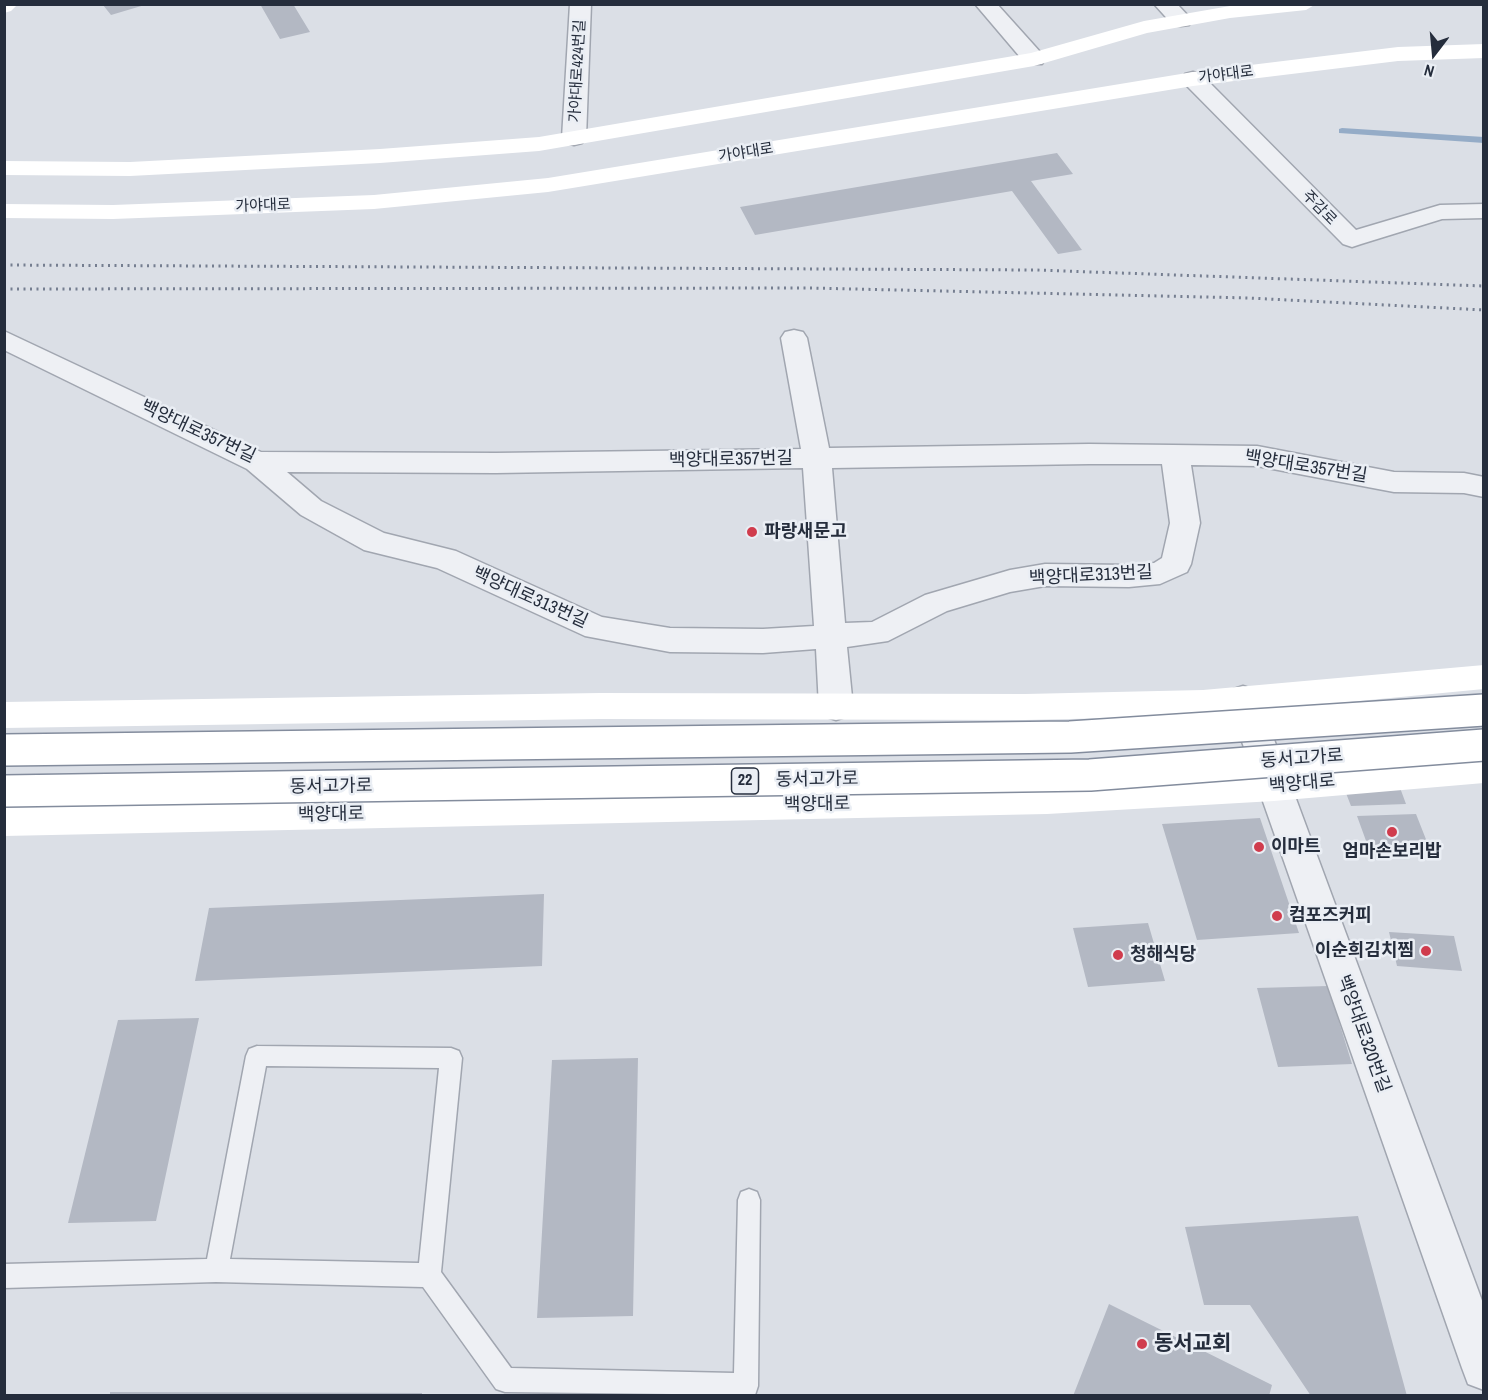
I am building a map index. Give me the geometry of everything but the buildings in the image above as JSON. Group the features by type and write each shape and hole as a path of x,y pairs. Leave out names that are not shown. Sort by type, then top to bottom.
{"main road":[{"path":"4,155 15,168 130,169 380,156 529,145 1034,58 1144,27 1172,12 1230,12 1306,4"},
{"name":"가야대로","path":"4,211 113,212 374,202 548,185 1193,79 1398,54 1484,51"},
{"path":"4,715 600,706 1026,707 1243,699 1484,677"},
{"name":"동서고가로","path":"4,750 1070,737 1484,710"},
{"name":"동서고가로","path":"4,791 1090,775 1484,745"},
{"name":"백양대로","path":"4,822 1047,800 1274,787 1484,769"}],"street":[{"name":"가야대로424번길","path":"574,138 581,4"},
{"path":"985,4 1034,58"},
{"name":"주감로","path":"1193,79 1352,239 1440,212 1484,211"},
{"path":"794,338 817,459 836,706"},
{"name":"백양대로357번길","path":"4,339 257,462 1257,456 1394,482 1464,483 1484,487"},
{"name":"백양대로313번길","path":"257,462 311,508 375,542 445,559 596,628 670,640 763,641 877,633 936,603 1010,581 1045,575 1129,576 1160,573 1176,564 1185,523 1175,455"},
{"name":"백양대로320번길","path":"1243,699 1484,1368"}],"lane":[{"path":"216,1270 257,1056 451,1058 429,1275 505,1388 746,1386 749,1200"},
{"path":"4,1276 216,1270 429,1275"}],"waterway":[{"path":"1342,131 1484,140"}],"railway":[{"path":"4,265 1036,270 1484,286"},
{"path":"4,289 810,288 1249,298 1484,310"}],"place":[{"name":"파랑새문고","path":"752,532"},
{"name":"엄마손보리밥","path":"1392,832"},
{"name":"이마트","path":"1259,847"},
{"name":"컴포즈커피","path":"1277,916"},
{"name":"이순희김치찜","path":"1426,951"},
{"name":"청해식당","path":"1118,955"},
{"name":"동서교회","path":"1142,1344"}]}
